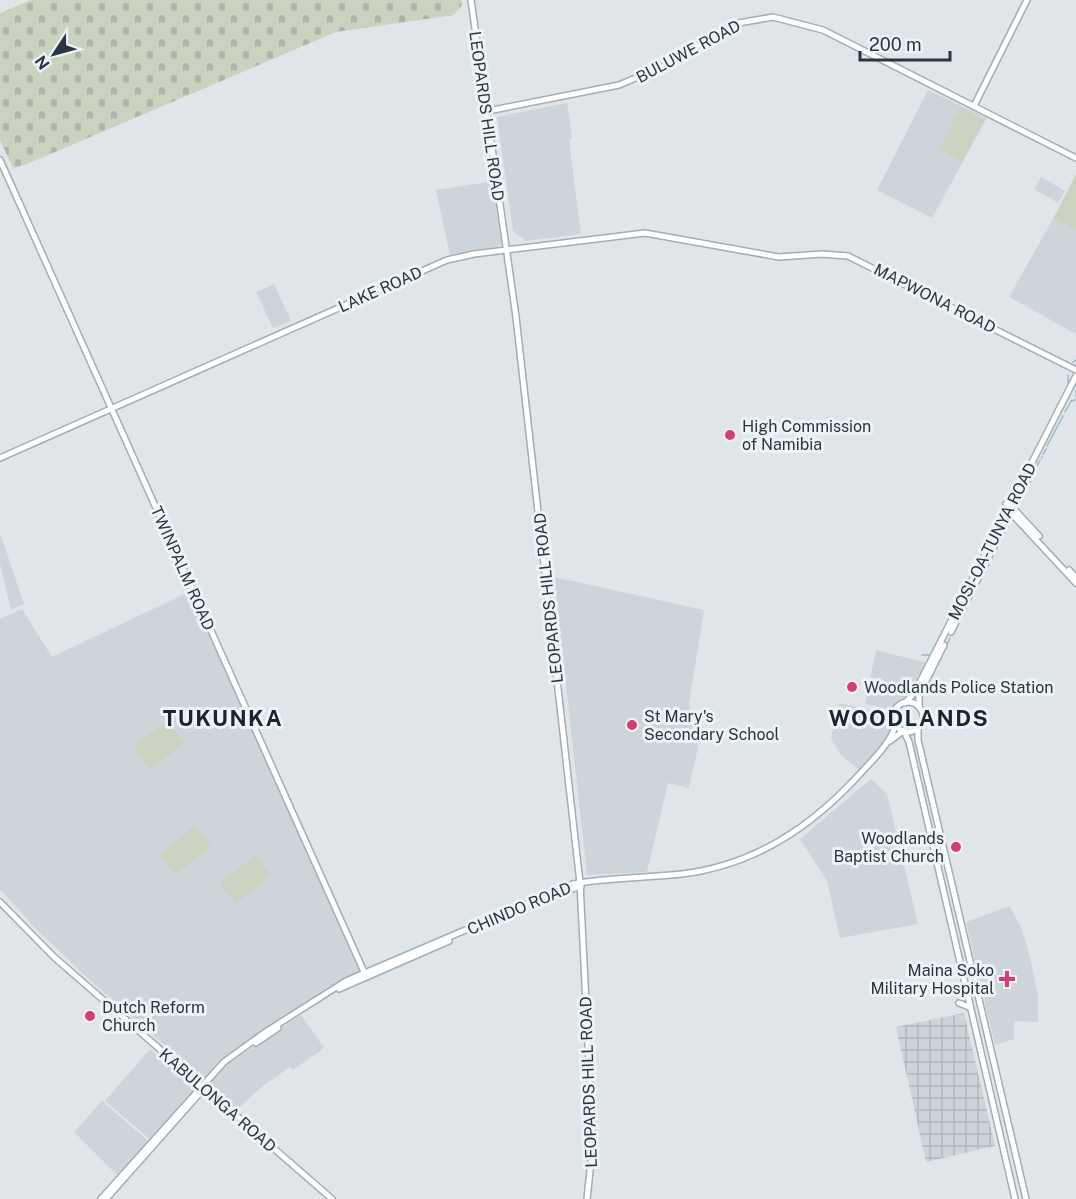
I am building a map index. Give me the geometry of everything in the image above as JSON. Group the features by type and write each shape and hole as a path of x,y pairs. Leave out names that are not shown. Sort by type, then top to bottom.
{"main road":[{"name":"LEOPARDS HILL ROAD","path":"471,0 509,262 579,873 593,1143 587,1199"},
{"path":"974,106 1027,0"},
{"name":"BULUWE ROAD","path":"488,111 589,93 637,79 688,53 733,24 773,17 823,30 1076,158"},
{"name":"TWINPALM ROAD","path":"0,160 106,397 118,418 365,975"},
{"name":"LAKE ROAD","path":"0,458 447,260 507,250 650,233 786,257"},
{"path":"505,239 518,249 509,262 506,256 495,252 505,239"},
{"name":"MAPWONA ROAD","path":"786,257 831,254 857,259 1076,370"},
{"path":"1035,348 1076,364"},
{"path":"1042,352 1070,371 1074,383"},
{"name":"MOSI-OA-TUNYA ROAD","path":"919,706 917,699 1076,376"},
{"path":"102,412 106,397"},
{"path":"118,418 122,403"},
{"path":"1011,509 1076,578"},
{"path":"1011,509 1076,583"},
{"name":"MOSI-OA-TUNYA ROAD","path":"905,703 915,692 1011,509"},
{"path":"1015,1199 909,742 903,731 895,724 895,710 905,703 919,706 923,714 918,728 921,752 1026,1199"},
{"name":"CHINDO ROAD","path":"202,1088 224,1062 331,990 572,886 702,871 741,860 773,846 811,821 836,800 888,740 895,724"},
{"path":"903,731 918,728"},
{"name":"CHINDO ROAD","path":"589,883 702,874 741,863 773,849 811,824 836,803 903,731"},
{"path":"579,873 589,883 581,896 572,886 579,873"},
{"name":"KABULONGA ROAD","path":"0,902 54,957 332,1199"},
{"path":"959,1003 970,1008"},
{"path":"101,1199 202,1088"},
{"path":"106,1199 202,1088"}],"shaded area":[{"path":"928,90 987,118 932,218 877,190"},
{"path":"567,103 572,138 569,140 581,234 526,241 513,231 497,117"},
{"path":"1041,177 1065,191 1058,203 1034,189"},
{"path":"495,181 504,241 496,248 450,255 436,190"},
{"path":"1053,219 1076,230 1076,334 1009,297"},
{"path":"274,284 291,321 273,328 256,292"},
{"path":"0,533 24,604 11,610 0,564"},
{"name":"St Mary's Secondary School","path":"554,577 704,610 689,704 698,747 689,788 668,783 647,872 587,875"},
{"path":"189,592 197,609 195,610 203,622 360,971 359,975 328,987 222,1060 204,1079 93,983 36,929 0,889 0,619 22,609 52,657"},
{"path":"876,650 927,663 908,697 889,709 865,704"},
{"path":"839,703 884,713 894,725 893,734 861,772 840,754 831,738"},
{"path":"871,779 887,794 918,924 840,938 827,881 800,839"},
{"name":"Maina Soko Military Hospital","path":"1010,906 1022,930 1031,961 1038,996 1038,1022 1014,1021 1014,1039 995,1045 966,922"},
{"path":"964,1013 995,1146 926,1162 896,1027"},
{"path":"301,1015 324,1048 293,1070 290,1067 260,1088 235,1112 206,1088 223,1067"},
{"path":"150,1049 195,1089 151,1140 105,1101"},
{"path":"102,1101 148,1141 118,1176 74,1132"}],"green space":[{"path":"31,0 461,0 462,5 454,15 336,32 13,168 0,140 0,13"},
{"path":"961,108 984,120 962,161 939,149"},
{"path":"1076,174 1076,230 1053,219"},
{"path":"168,720 184,743 150,770 134,746"},
{"path":"195,826 211,846 175,875 159,855"},
{"path":"255,855 271,875 236,904 220,884"}],"waterway":[{"path":"1068,375 1068,387"},
{"path":"1076,390 1076,396"},
{"path":"1065,412 1071,401 1075,400"},
{"path":"1047,446 1063,416"},
{"path":"1043,454 1046,449"},
{"path":"1031,478 1040,460"},
{"path":"1001,517 1003,505"},
{"path":"946,646 950,638"},
{"path":"922,655 930,655"},
{"path":"921,704 925,711"},
{"path":"926,714 931,725"}],"place":[{"name":"High Commission of Namibia","path":"730,435"},
{"name":"Woodlands Police Station","path":"852,687"},
{"name":"St Mary's Secondary School","path":"632,725"},
{"name":"Woodlands Baptist Church","path":"956,847"},
{"name":"Maina Soko Military Hospital","path":"1007,979"},
{"name":"Dutch Reform Church","path":"90,1016"}],"district":[{"name":"TUKUNKA","path":"223,718"},
{"name":"WOODLANDS","path":"909,718"}]}
